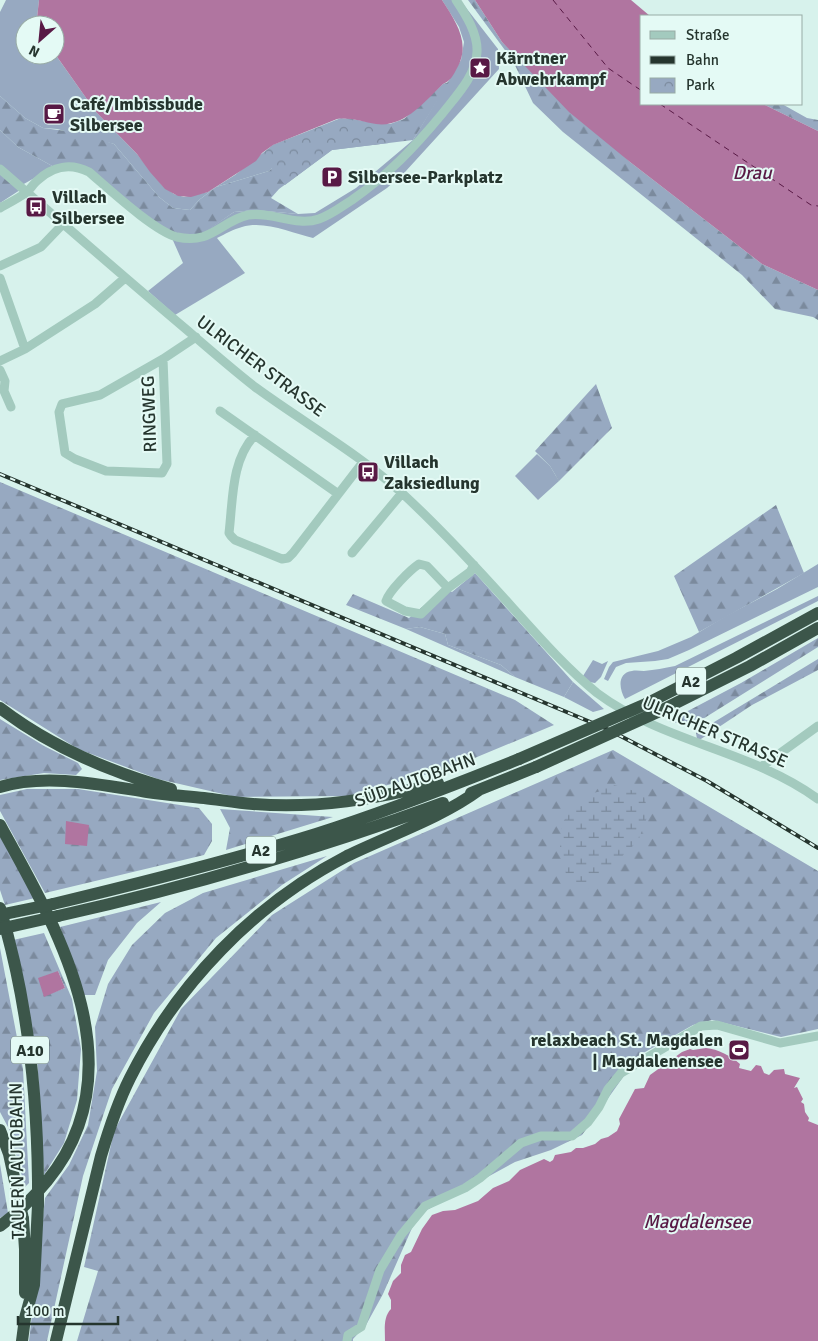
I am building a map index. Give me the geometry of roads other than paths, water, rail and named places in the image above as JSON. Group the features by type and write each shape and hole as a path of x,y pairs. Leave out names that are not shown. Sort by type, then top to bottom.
{"highway":[{"name":"SÜD AUTOBAHN","path":"1,922 53,904 204,867 316,834 465,780 519,759 646,704 818,613"},
{"name":"SÜD AUTOBAHN","path":"1,922 58,916 217,877 308,850 392,822 536,767 662,710 750,666 818,628"},
{"path":"0,708 57,745 106,768 153,784 205,798"},
{"path":"2,786 26,782 51,781 90,783 151,793 253,804 302,806 354,802 438,783 465,780"},
{"path":"56,1341 100,1156 106,1138 130,1078 168,1014 202,970 238,933 272,904 346,857 461,803 479,790"},
{"path":"0,825 31,881 66,958 81,999 90,1050 84,1108 78,1128 67,1151 55,1170 32,1198 0,1226"},
{"name":"TAUERN AUTOBAHN","path":"0,908 1,922 18,974 28,1031 38,1137 38,1205 34,1285 24,1318 22,1341"},
{"path":"0,1130 12,1167 23,1219 25,1249 24,1318"}],"street":[{"path":"0,208 27,192 38,179 58,168 69,166 81,168 89,172 158,228 175,236 189,239 209,235 246,216 262,214 314,221 327,216 374,184 404,158 466,83 475,65 477,45 472,29 456,0"},
{"name":"ULRICHER STRASSE","path":"0,169 125,278 255,387 402,492 474,565 554,653 597,692 620,708 660,729 761,768 817,796"},
{"path":"0,266 41,247 64,224"},
{"path":"0,361 25,349 95,304 125,278"},
{"path":"1,283 25,349"},
{"name":"RINGWEG","path":"163,359 167,464 162,473 106,471 65,453 59,412 62,404 100,395 163,359 196,337"},
{"path":"0,370 5,380 4,391 11,407"},
{"path":"220,411 337,493"},
{"path":"255,435 243,450 237,469 229,533 230,536 282,559 288,558 362,462"},
{"path":"352,553 402,492"},
{"path":"448,588 427,566 419,564 388,596 386,601 391,605 420,614 448,588 470,572 474,565"},
{"path":"761,768 818,726"},
{"path":"347,1341 348,1336 361,1327 380,1270 401,1235 425,1206 465,1188 480,1178 520,1142 541,1136 572,1136 588,1122 599,1107 608,1088 621,1073 701,1026 717,1025 780,1043 818,1036"}],"water":[{"path":"39,0 442,0 457,25 463,51 461,60 451,78 421,106 404,118 386,124 337,119 273,145 262,153 256,161 208,192 191,197 178,196 165,189 137,154 96,112 63,65 65,65 65,15 37,15"},
{"name":"Drau","path":"475,0 631,0 649,15 640,15 640,105 765,105 818,131 818,290 762,264 630,162 569,112 502,42"},
{"path":"66,821 89,825 87,846 65,844"},
{"path":"58,971 65,988 44,997 38,978"},
{"name":"Magdalensee","path":"706,1048 720,1051 740,1064 739,1068 751,1071 756,1065 761,1066 764,1073 769,1075 774,1070 784,1069 785,1074 800,1078 794,1088 797,1087 803,1099 801,1102 804,1104 805,1112 809,1118 808,1121 818,1125 818,1341 385,1341 386,1320 391,1309 391,1300 388,1294 393,1281 401,1273 401,1265 405,1255 411,1252 422,1229 432,1215 443,1211 455,1210 478,1201 493,1188 509,1181 520,1170 544,1159 550,1162 555,1155 595,1144 601,1139 608,1137 617,1131 620,1124 619,1119 635,1089 644,1088 650,1075 682,1052 690,1049"}],"railway":[{"path":"0,474 607,729 707,781 818,848"}],"place":[{"name":"Kärntner Abwehrkampf","path":"480,68"},
{"name":"Café/Imbissbude Silbersee","path":"54,114"},
{"name":"Silbersee-Parkplatz","path":"332,177"},
{"name":"Villach Silbersee","path":"36,207"},
{"name":"Villach Zaksiedlung","path":"368,472"},
{"name":"relaxbeach St. Magdalen | Magdalenensee","path":"739,1050"}]}
